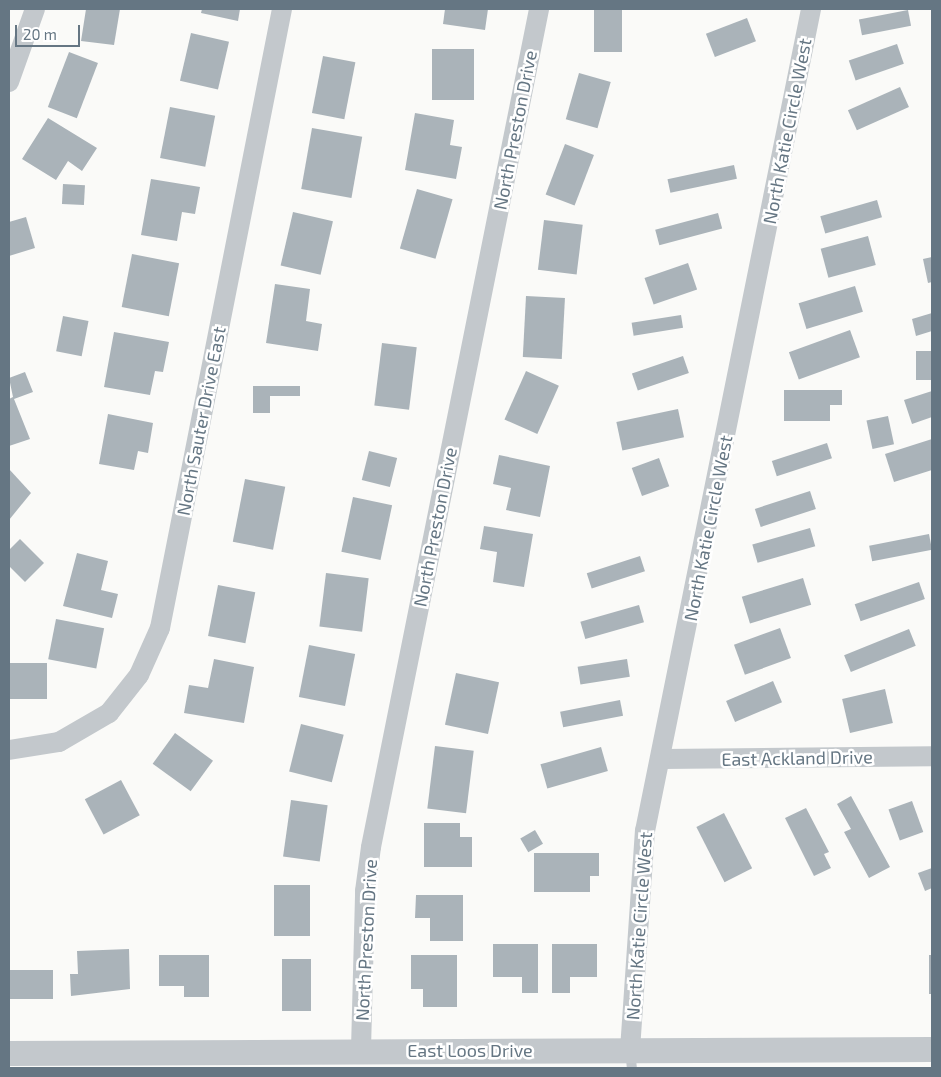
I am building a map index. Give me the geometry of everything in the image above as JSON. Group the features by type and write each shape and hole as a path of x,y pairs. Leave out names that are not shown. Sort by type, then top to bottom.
{"street":[{"path":"9,82 35,9"},
{"name":"North Sauter Drive East","path":"9,750 60,742 109,713 139,675 160,628 282,9"},
{"name":"North Preston Drive","path":"361,1049 365,891 371,847 539,9"},
{"name":"North Katie Circle West","path":"631,1059 645,831 663,759 811,9"},
{"name":"East Ackland Drive","path":"663,759 932,756"},
{"name":"East Loos Drive","path":"9,1053 361,1049 631,1059 932,1049"}],"building":[{"path":"86,9 120,9 114,45 81,41"},
{"path":"202,9 240,9 238,21 201,13"},
{"path":"445,9 488,9 485,30 443,24"},
{"path":"594,9 622,9 622,52 594,52"},
{"path":"908,10 911,26 862,35 859,20"},
{"path":"747,18 756,41 715,57 706,34"},
{"path":"191,33 229,42 218,90 180,81"},
{"path":"897,44 904,64 856,80 849,61"},
{"path":"432,49 474,49 474,100 432,100"},
{"path":"69,52 98,63 77,118 48,107"},
{"path":"323,56 355,62 344,119 312,113"},
{"path":"579,73 611,82 597,128 566,119"},
{"path":"900,87 909,107 857,130 848,110"},
{"path":"170,107 215,116 205,167 160,158"},
{"path":"415,113 454,120 450,145 462,147 456,179 405,170"},
{"path":"48,118 97,148 82,171 68,161 56,180 22,159"},
{"path":"312,128 362,137 351,198 301,189"},
{"path":"565,144 594,155 575,206 546,194"},
{"path":"734,165 737,179 670,193 667,179"},
{"path":"151,179 200,187 195,214 182,212 177,241 141,235"},
{"path":"63,184 85,185 84,205 62,204"},
{"path":"417,189 453,199 435,259 400,249"},
{"path":"877,200 882,217 825,234 820,216"},
{"path":"293,212 333,221 321,275 281,266"},
{"path":"718,213 722,228 659,245 655,230"},
{"path":"26,217 35,248 9,256 9,222"},
{"path":"544,220 583,225 577,274 538,270"},
{"path":"868,236 876,265 828,278 821,249"},
{"path":"132,254 179,263 169,316 122,307"},
{"path":"932,257 932,282 928,283 923,259"},
{"path":"688,263 697,289 654,304 645,278"},
{"path":"275,284 310,289 306,321 322,324 318,351 266,343"},
{"path":"855,286 863,312 806,329 799,303"},
{"path":"526,296 565,298 562,359 523,357"},
{"path":"932,313 932,331 916,336 912,319"},
{"path":"681,315 683,328 634,336 632,323"},
{"path":"63,316 89,321 82,356 56,351"},
{"path":"850,330 860,357 799,379 789,352"},
{"path":"114,332 169,342 163,372 155,371 150,395 104,387"},
{"path":"382,343 417,347 409,410 374,406"},
{"path":"916,351 932,351 932,380 916,380"},
{"path":"683,356 689,373 638,391 632,374"},
{"path":"526,371 559,386 537,434 504,419"},
{"path":"25,372 33,392 14,399 30,439 9,446 9,399 13,397 9,378"},
{"path":"253,386 300,386 300,396 270,396 270,413 253,413"},
{"path":"784,390 842,390 842,405 830,405 830,421 784,421"},
{"path":"932,391 932,417 912,424 904,400"},
{"path":"678,409 684,437 622,450 616,422"},
{"path":"108,414 153,423 148,453 138,451 134,470 99,464"},
{"path":"888,416 894,444 873,449 866,421"},
{"path":"932,439 932,470 894,482 885,454"},
{"path":"827,443 832,458 777,476 772,461"},
{"path":"369,451 397,458 390,487 362,480"},
{"path":"499,455 550,466 540,517 506,510 511,488 493,484"},
{"path":"659,458 669,486 642,496 632,468"},
{"path":"9,469 31,493 9,520"},
{"path":"245,479 285,487 273,550 233,542"},
{"path":"810,491 816,509 761,527 755,509"},
{"path":"353,497 392,505 380,560 341,552"},
{"path":"484,526 533,534 524,587 493,582 497,552 480,549"},
{"path":"810,528 815,546 758,563 752,545"},
{"path":"929,534 932,550 872,561 869,546"},
{"path":"20,539 44,563 25,582 9,566 9,550"},
{"path":"77,553 108,561 101,590 118,594 112,618 63,606"},
{"path":"640,556 645,571 592,589 587,573"},
{"path":"326,573 369,578 362,632 319,627"},
{"path":"803,578 811,605 750,623 742,597"},
{"path":"919,582 925,599 861,621 855,604"},
{"path":"218,585 255,592 245,643 208,636"},
{"path":"639,605 644,622 585,639 580,622"},
{"path":"56,619 104,628 96,669 48,659"},
{"path":"780,628 791,658 745,675 734,645"},
{"path":"909,629 916,646 851,672 844,655"},
{"path":"309,645 355,654 345,706 299,697"},
{"path":"214,659 254,667 244,723 184,713 189,685 208,688"},
{"path":"627,659 630,677 580,685 578,667"},
{"path":"9,663 47,663 47,699 9,699"},
{"path":"456,673 499,682 488,734 445,725"},
{"path":"773,681 782,702 735,722 726,701"},
{"path":"885,689 893,723 850,733 842,699"},
{"path":"620,700 623,716 563,727 560,712"},
{"path":"301,724 344,735 332,782 289,772"},
{"path":"175,733 213,761 191,791 153,764"},
{"path":"435,746 474,751 466,813 427,809"},
{"path":"601,747 608,771 547,788 540,764"},
{"path":"121,780 140,815 104,835 85,799"},
{"path":"851,796 890,867 869,878 844,832 851,829 837,804"},
{"path":"291,800 328,805 320,862 283,856"},
{"path":"912,801 923,832 900,841 889,810"},
{"path":"806,808 829,852 824,854 831,868 814,876 785,818"},
{"path":"724,813 752,868 725,882 696,827"},
{"path":"424,823 460,823 460,837 472,837 472,867 424,867"},
{"path":"535,830 543,844 528,852 520,838"},
{"path":"534,853 599,853 599,876 590,876 590,892 534,892"},
{"path":"932,868 932,888 925,891 918,873"},
{"path":"274,885 310,885 310,936 274,936"},
{"path":"416,895 463,895 463,941 430,941 430,918 415,918"},
{"path":"493,944 538,944 538,993 522,993 522,977 493,977"},
{"path":"552,944 597,944 597,977 570,977 570,993 552,993"},
{"path":"129,949 130,989 71,996 70,974 78,974 77,951"},
{"path":"159,955 209,955 209,997 184,997 184,986 159,986"},
{"path":"411,955 457,955 457,1007 423,1007 423,989 411,989"},
{"path":"929,955 932,955 932,994 929,994"},
{"path":"282,959 311,959 311,1011 282,1011"},
{"path":"9,970 53,970 53,999 9,999"}]}
